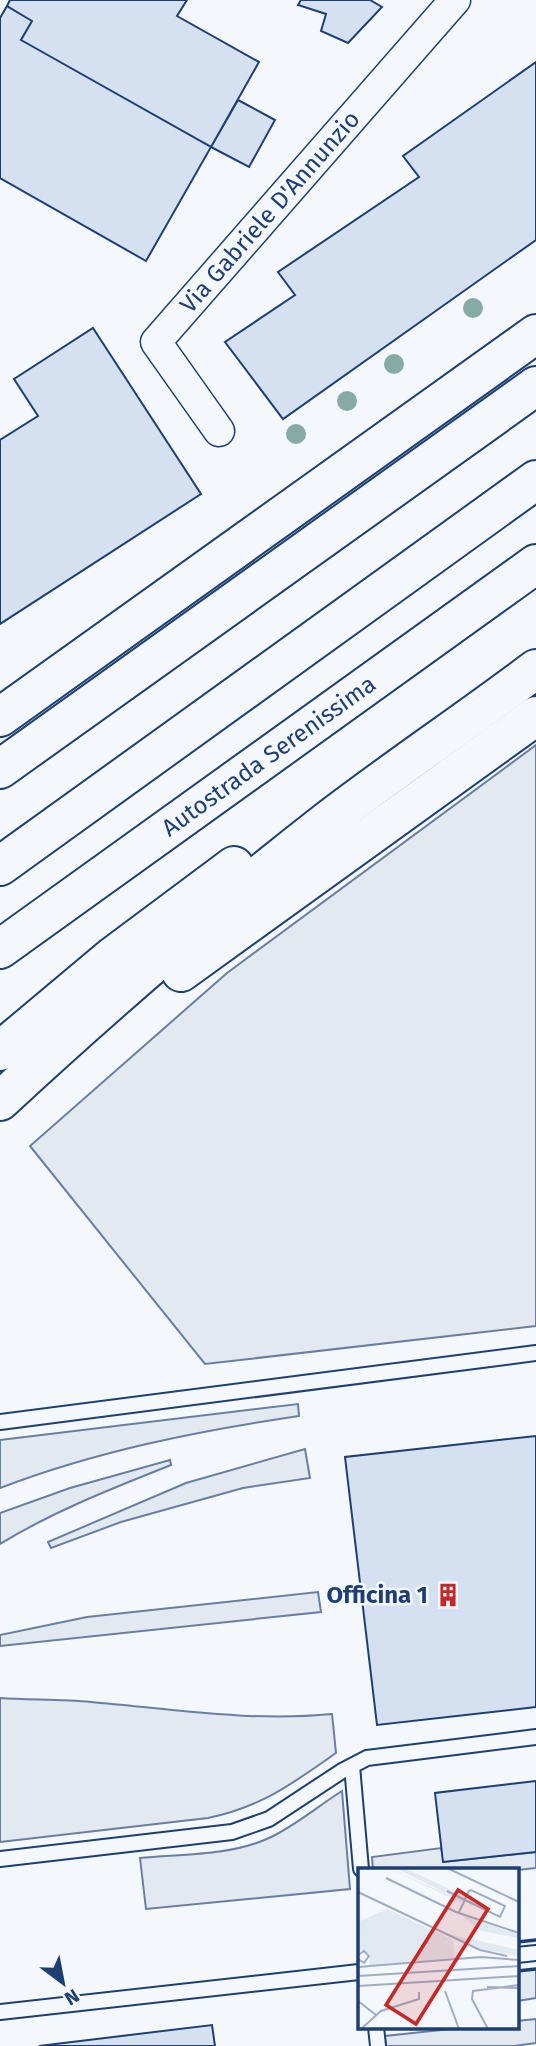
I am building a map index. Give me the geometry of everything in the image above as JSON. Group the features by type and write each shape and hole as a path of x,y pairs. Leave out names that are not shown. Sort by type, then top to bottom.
{"highway":[{"path":"0,717 536,334"},
{"path":"0,769 536,386"},
{"path":"0,866 536,481"},
{"name":"Autostrada Serenissima","path":"0,949 536,564"},
{"path":"0,1051 50,1007 171,911 460,705 536,655"},
{"path":"0,1101 242,889 328,820 536,669"},
{"path":"0,1124 61,1066 113,1023 536,716"}],"street":[{"name":"Via Gabriele D'Annunzio","path":"219,430 156,342 455,0"}],"lane":[{"path":"0,1422 536,1353"},
{"path":"0,1859 232,1832 269,1819 368,1758 536,1737"},
{"path":"352,1766 361,1868"},
{"path":"518,1955 536,1953"},
{"path":"0,2012 358,1972"},
{"path":"376,2028 377,2046"}],"shaded area":[{"path":"536,745 536,1326 205,1364 30,1146 227,973"},
{"path":"298,1404 299,1416 223,1428 110,1453 0,1488 0,1440"},
{"path":"305,1449 310,1478 243,1488 121,1522 51,1548 48,1542 186,1483"},
{"path":"170,1460 171,1465 106,1491 0,1544 0,1513 70,1488"},
{"path":"318,1592 321,1612 0,1646 0,1635 87,1617"},
{"path":"0,1698 80,1701 242,1716 332,1714 336,1753 275,1793 227,1813 208,1818 0,1842"},
{"path":"342,1791 350,1889 146,1909 140,1858 206,1853 254,1844 288,1828"},
{"path":"441,1848 444,1862 536,1852 536,1868 373,1868 372,1857"},
{"path":"536,1969 536,1998 518,2001 518,1971"},
{"path":"536,2019 536,2043 514,2046 386,2046 385,2036 460,2028 518,2028 518,2021"}],"building":[{"path":"10,0 187,0 177,16 259,62 211,147 21,40 32,21 7,6"},
{"path":"301,0 370,0 382,7 348,43 321,31 326,14 298,5"},
{"path":"7,6 32,21 21,40 211,147 146,261 0,178 0,18"},
{"path":"536,62 536,240 283,419 225,342 295,295 278,272 419,177 403,156"},
{"path":"238,100 275,120 249,167 211,147"},
{"path":"93,328 201,494 0,624 0,440 38,416 14,379"},
{"name":"Officina 1","path":"536,1436 536,1707 377,1725 345,1457"},
{"path":"536,1781 536,1852 443,1862 435,1793"},
{"path":"212,2025 215,2046 39,2046"}],"wall":[{"path":"518,1942 536,1940"},
{"path":"518,1971 536,1969"}],"place":[{"name":"Officina 1","path":"448,1595"}]}
